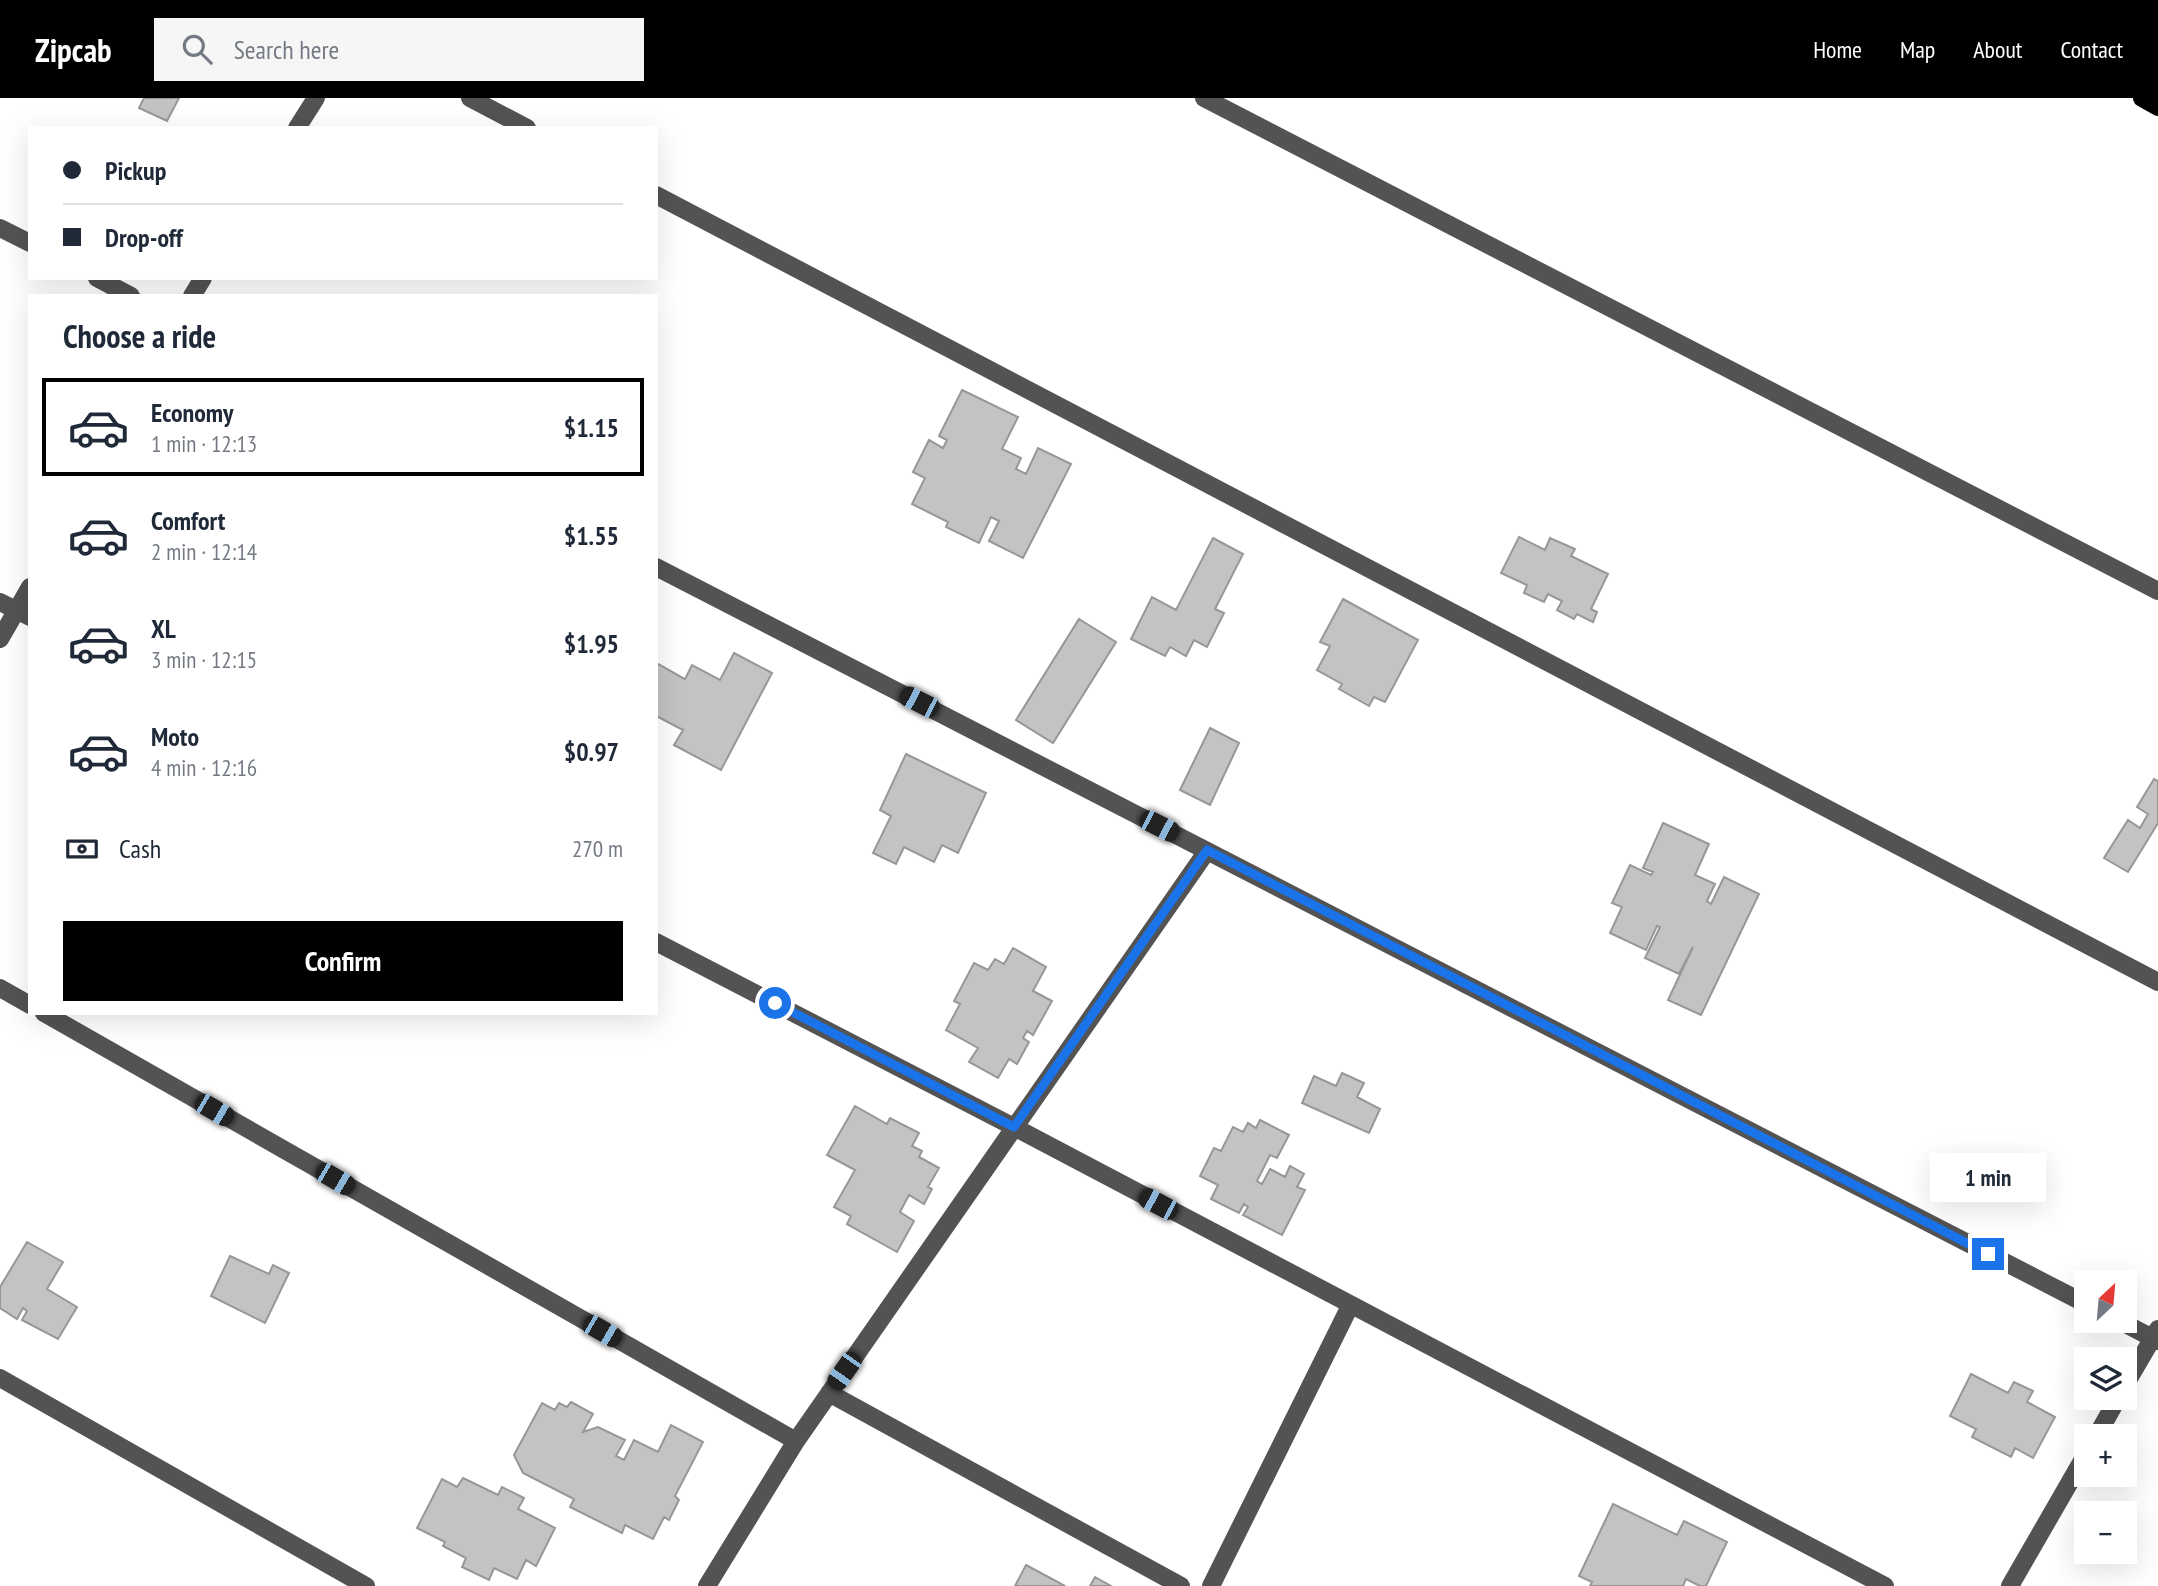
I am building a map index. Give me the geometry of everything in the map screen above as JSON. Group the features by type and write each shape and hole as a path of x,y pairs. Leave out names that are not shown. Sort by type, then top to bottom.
{"main road":[{"path":"2142,98 2158,107"}],"street":[{"path":"298,126 316,98"},
{"path":"470,98 523,126"},
{"path":"1204,98 2158,591"},
{"path":"658,196 2158,982"},
{"path":"0,228 28,242"},
{"path":"101,280 127,294"},
{"path":"658,568 2074,1298"},
{"path":"0,639 23,614 28,595"},
{"path":"0,602 23,614"},
{"path":"707,1586 796,1441 1207,850"},
{"path":"658,943 1014,1127 1885,1586"},
{"path":"0,988 28,1004"},
{"path":"48,1015 796,1441"},
{"path":"1211,1586 1350,1306"},
{"path":"2137,1328 2156,1336 2137,1366"},
{"path":"0,1378 366,1586"},
{"path":"829,1393 1181,1586"},
{"path":"2010,1586 2074,1475"}],"building":[{"path":"144,98 179,98 167,121 139,108"},
{"path":"962,390 1018,417 1002,449 1021,458 1016,469 1026,474 1038,448 1071,464 1023,558 989,541 999,521 991,517 979,543 946,527 948,522 912,504 925,478 913,472 929,440 943,448 947,440 939,436"},
{"path":"1519,537 1545,550 1550,538 1575,549 1571,556 1608,574 1591,609 1597,612 1593,622 1577,614 1574,619 1557,610 1562,601 1548,594 1544,602 1524,593 1527,585 1501,573"},
{"path":"1213,538 1243,554 1215,609 1224,613 1207,647 1194,640 1186,656 1170,647 1165,656 1131,639 1152,597 1176,610"},
{"path":"1343,599 1418,640 1385,702 1374,697 1369,706 1339,689 1342,684 1317,670 1330,646 1320,642"},
{"path":"1079,619 1116,642 1053,743 1016,720"},
{"path":"734,653 772,673 721,770 674,745 683,730 658,717 658,664 685,679 692,665 720,680"},
{"path":"1210,728 1239,743 1210,805 1180,790"},
{"path":"906,754 986,793 958,853 942,845 934,862 904,847 896,864 873,853 891,816 880,810"},
{"path":"2154,779 2158,781 2158,823 2128,872 2104,858 2128,820 2140,828 2148,814 2137,807"},
{"path":"1663,823 1709,844 1695,875 1715,884 1707,901 1711,904 1724,877 1759,894 1701,1015 1668,1000 1693,947 1679,974 1645,958 1660,927 1657,926 1646,950 1610,933 1622,907 1612,903 1630,865 1651,875 1653,872 1643,868"},
{"path":"1013,948 1046,967 1033,991 1052,1001 1033,1035 1027,1031 1023,1038 1029,1042 1017,1064 1009,1059 998,1078 969,1062 978,1048 946,1030 960,1004 954,1001 974,963 988,970 995,959 1004,964"},
{"path":"1342,1073 1364,1083 1357,1097 1380,1109 1369,1133 1302,1103 1314,1076 1336,1086"},
{"path":"855,1106 887,1124 890,1118 919,1133 912,1146 922,1151 919,1157 939,1168 928,1187 932,1189 924,1204 909,1195 900,1212 914,1221 897,1252 847,1224 851,1216 834,1207 855,1170 827,1155"},
{"path":"1260,1120 1289,1135 1277,1158 1270,1155 1257,1181 1262,1184 1270,1169 1285,1177 1290,1166 1304,1174 1297,1187 1305,1190 1282,1235 1243,1215 1248,1207 1244,1204 1239,1213 1211,1199 1218,1185 1200,1176 1214,1148 1221,1151 1233,1127 1243,1132 1248,1123 1256,1128"},
{"path":"27,1242 63,1262 47,1289 77,1307 58,1339 22,1320 27,1311 23,1308 17,1319 0,1308 0,1287"},
{"path":"230,1256 269,1274 273,1265 289,1273 265,1323 211,1296"},
{"path":"1971,1374 2008,1393 2014,1382 2033,1391 2027,1402 2055,1417 2033,1458 2015,1448 2011,1457 1972,1437 1976,1429 1950,1416"},
{"path":"571,1402 593,1414 583,1432 598,1427 625,1440 616,1456 624,1460 634,1440 658,1452 671,1425 703,1442 675,1496 679,1500 669,1520 664,1517 653,1539 625,1525 622,1533 570,1507 574,1499 523,1473 514,1455 542,1403 555,1410 559,1403 567,1407"},
{"path":"463,1478 498,1495 502,1487 524,1498 518,1509 555,1528 536,1566 526,1560 517,1579 494,1568 489,1580 462,1567 466,1558 443,1546 445,1542 417,1528 442,1479 457,1487"},
{"path":"1613,1504 1677,1535 1684,1521 1727,1542 1706,1586 1686,1579 1683,1586 1590,1586 1592,1582 1579,1576"},
{"path":"1026,1565 1065,1586 1015,1586"},
{"path":"1095,1577 1111,1586 1090,1586"}],"route":[{"path":"775,1003 1014,1127 1207,850 1988,1254"}]}
